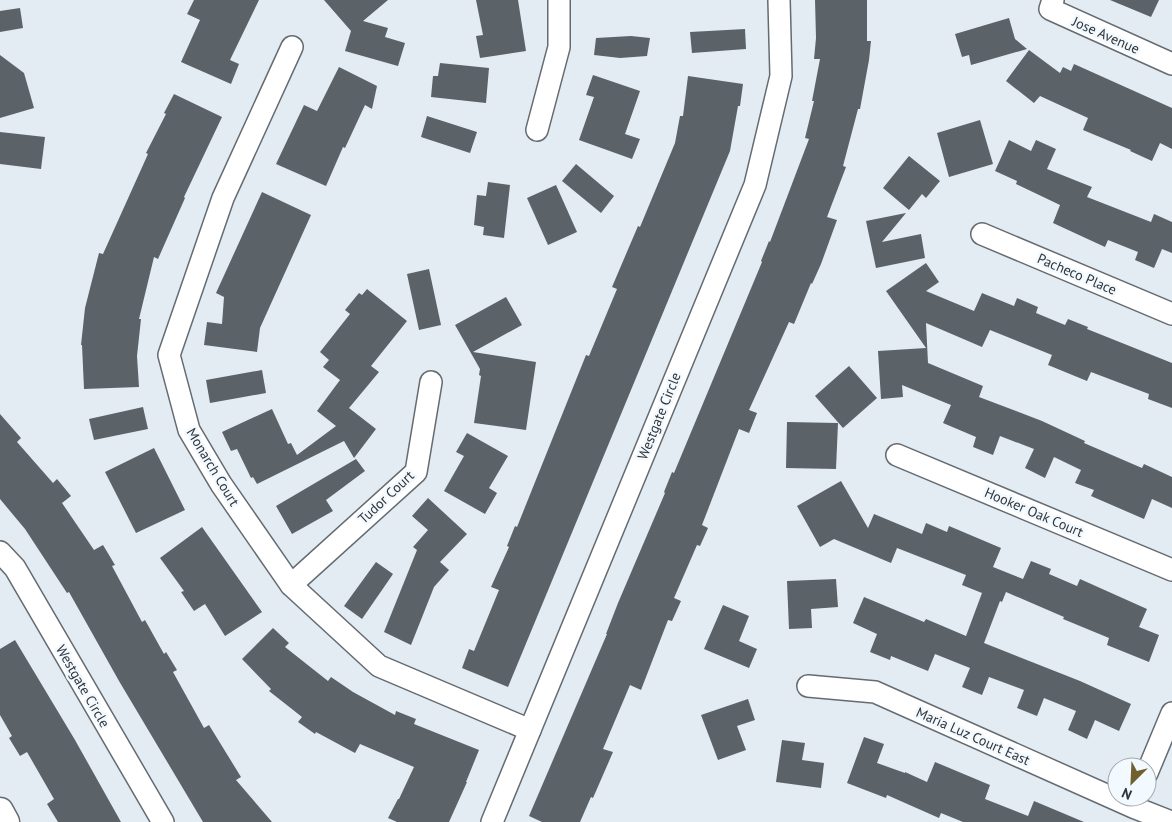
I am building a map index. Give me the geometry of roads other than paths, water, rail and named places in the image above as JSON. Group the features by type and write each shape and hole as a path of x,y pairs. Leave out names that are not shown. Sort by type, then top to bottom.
{"main road":[{"path":"0,811 6,822"}],"street":[{"path":"537,130 559,47 559,0"},
{"name":"Westgate Circle","path":"492,822 755,185 781,76 779,0"},
{"name":"Jose Avenue","path":"1053,0 1050,9 1172,64"},
{"name":"Monarch Court","path":"292,46 223,198 169,355 189,430 221,484 291,585 378,666 530,730"},
{"name":"Pacheco Place","path":"982,234 1172,314"},
{"name":"Tudor Court","path":"291,585 416,472 432,382"},
{"name":"Hooker Oak Court","path":"897,455 1172,570"},
{"name":"Westgate Circle","path":"0,552 14,568 163,822"},
{"name":"Maria Luz Court East","path":"808,686 875,692 1132,809 1171,822"},
{"path":"1154,757 1172,713"}]}
